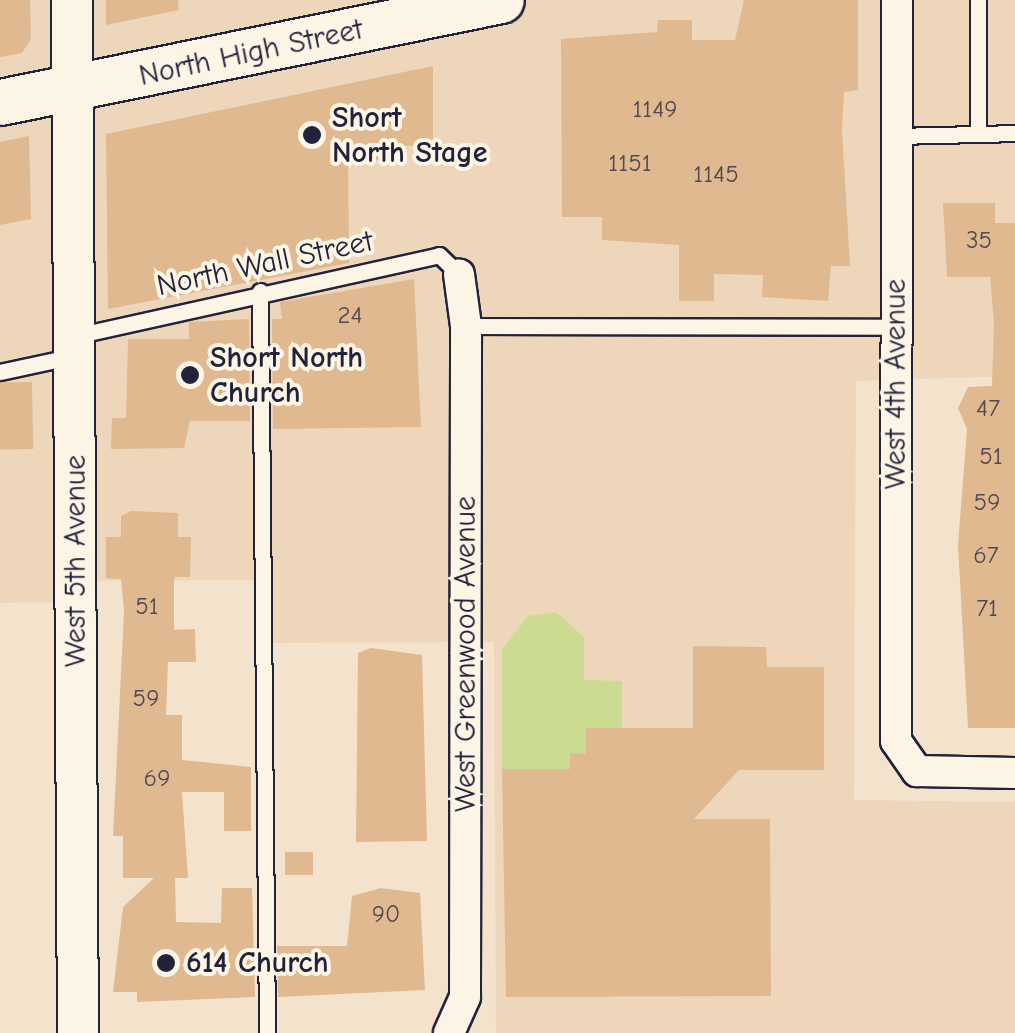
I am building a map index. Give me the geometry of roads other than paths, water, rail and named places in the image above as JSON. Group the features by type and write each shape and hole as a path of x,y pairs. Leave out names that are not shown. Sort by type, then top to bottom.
{"main road":[{"name":"West 5th Avenue","path":"72,0 78,1033"},
{"name":"North High Street","path":"0,102 501,0"}],"street":[{"name":"West 4th Avenue","path":"897,0 896,741 908,765 1015,772"},
{"name":"West Greenwood Avenue","path":"450,1032 465,998 466,326 459,274"}],"lane":[{"path":"978,0 978,130"},
{"path":"896,136 978,130 1015,133"},
{"name":"North Wall Street","path":"0,372 260,291 439,255 459,274"},
{"path":"260,291 267,1033"},
{"path":"466,326 896,327"}],"place":[{"name":"Short North Stage","path":"312,135"},
{"name":"Short North Church","path":"190,375"},
{"name":"614 Church","path":"166,963"}]}
